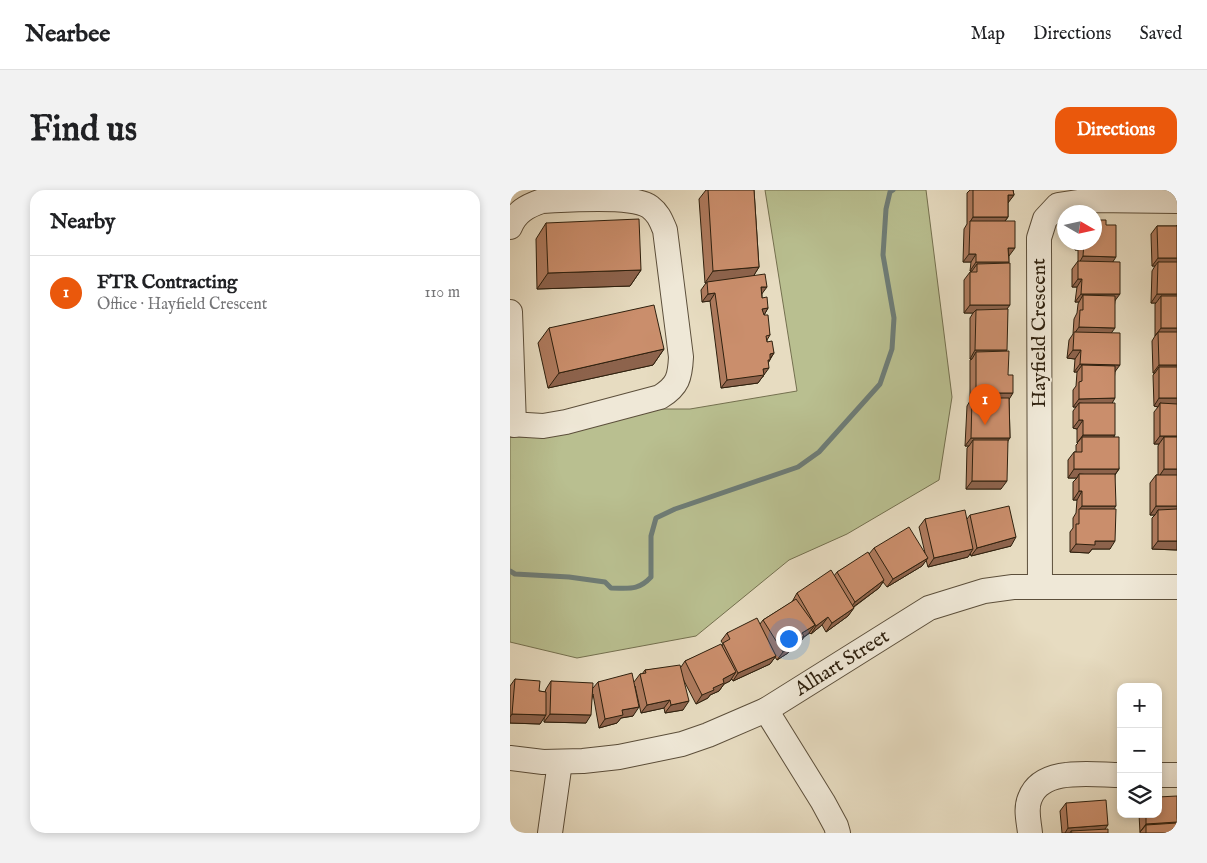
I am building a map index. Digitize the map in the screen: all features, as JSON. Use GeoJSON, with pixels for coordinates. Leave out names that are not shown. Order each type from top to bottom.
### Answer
{"type":"FeatureCollection","features":[{"type":"Feature","properties":{"kind":"street"},"geometry":{"type":"LineString","coordinates":[[510,227],[519,212],[542,201],[631,200],[649,206],[659,215],[664,230],[681,357],[680,374],[672,389],[660,397],[566,422],[543,426],[512,424],[510,312]]}},
{"type":"Feature","properties":{"kind":"street","name":"Hayfield Crescent"},"geometry":{"type":"LineString","coordinates":[[1040,586],[1039,238],[1045,219],[1058,205],[1092,200],[1177,201]]}},
{"type":"Feature","properties":{"kind":"street","name":"Alhart Street"},"geometry":{"type":"LineString","coordinates":[[510,758],[560,762],[619,757],[682,744],[708,735],[766,710],[929,608],[984,591],[1040,586],[1177,587]]}},
{"type":"Feature","properties":{"kind":"street"},"geometry":{"type":"LineString","coordinates":[[766,710],[824,802],[838,833]]}},
{"type":"Feature","properties":{"kind":"street"},"geometry":{"type":"LineString","coordinates":[[550,833],[560,762]]}},
{"type":"Feature","properties":{"kind":"street"},"geometry":{"type":"LineString","coordinates":[[1030,833],[1029,799],[1035,789],[1049,778],[1059,775],[1117,775]]}},
{"type":"Feature","properties":{"kind":"street"},"geometry":{"type":"LineString","coordinates":[[1162,775],[1177,775]]}},
{"type":"Feature","properties":{"kind":"green space"},"geometry":{"type":"Polygon","coordinates":[[[765,190],[926,190],[952,397],[939,480],[847,534],[789,560],[696,636],[577,658],[510,642],[510,437],[544,437],[657,409],[690,409],[797,391],[765,190]]]}},
{"type":"Feature","properties":{"kind":"building"},"geometry":{"type":"Polygon","coordinates":[[[708,190],[754,190],[759,267],[713,271],[708,190]]]}},
{"type":"Feature","properties":{"kind":"building"},"geometry":{"type":"Polygon","coordinates":[[[973,190],[1013,190],[1014,195],[1008,195],[1008,217],[973,217],[973,190]]]}},
{"type":"Feature","properties":{"kind":"building"},"geometry":{"type":"Polygon","coordinates":[[[639,219],[641,270],[548,273],[546,223],[639,219]]]}},
{"type":"Feature","properties":{"kind":"building"},"geometry":{"type":"Polygon","coordinates":[[[1102,220],[1106,220],[1106,225],[1116,225],[1116,257],[1083,256],[1083,250],[1102,250],[1102,220]]]}},
{"type":"Feature","properties":{"kind":"building"},"geometry":{"type":"Polygon","coordinates":[[[970,221],[1015,221],[1015,248],[1008,248],[1009,262],[976,262],[976,254],[969,254],[970,221]]]}},
{"type":"Feature","properties":{"kind":"building"},"geometry":{"type":"Polygon","coordinates":[[[1157,226],[1177,226],[1177,258],[1158,258],[1157,226]]]}},
{"type":"Feature","properties":{"kind":"building"},"geometry":{"type":"Polygon","coordinates":[[[1078,261],[1120,262],[1120,294],[1081,294],[1082,279],[1078,279],[1078,261]]]}},
{"type":"Feature","properties":{"kind":"building"},"geometry":{"type":"Polygon","coordinates":[[[1158,262],[1177,262],[1177,294],[1157,294],[1158,262]]]}},
{"type":"Feature","properties":{"kind":"building"},"geometry":{"type":"Polygon","coordinates":[[[1010,263],[1010,305],[970,305],[970,272],[977,272],[977,264],[1010,263]]]}},
{"type":"Feature","properties":{"kind":"building"},"geometry":{"type":"Polygon","coordinates":[[[765,274],[767,287],[761,287],[762,298],[767,297],[768,308],[762,309],[764,315],[768,315],[770,335],[766,336],[767,342],[772,341],[774,353],[770,354],[770,360],[768,360],[769,368],[763,369],[764,375],[727,380],[715,293],[708,294],[707,282],[765,274]]]}},
{"type":"Feature","properties":{"kind":"building"},"geometry":{"type":"Polygon","coordinates":[[[1083,295],[1115,296],[1115,328],[1079,327],[1080,310],[1083,310],[1083,295]]]}},
{"type":"Feature","properties":{"kind":"building"},"geometry":{"type":"Polygon","coordinates":[[[1161,296],[1177,296],[1177,328],[1161,328],[1161,296]]]}},
{"type":"Feature","properties":{"kind":"building"},"geometry":{"type":"Polygon","coordinates":[[[654,305],[664,349],[559,373],[549,328],[654,305]]]}},
{"type":"Feature","properties":{"kind":"building"},"geometry":{"type":"Polygon","coordinates":[[[1008,309],[1007,350],[975,350],[976,310],[1008,309]]]}},
{"type":"Feature","properties":{"kind":"building"},"geometry":{"type":"Polygon","coordinates":[[[1074,332],[1120,333],[1120,365],[1080,364],[1081,350],[1073,350],[1074,332]]]}},
{"type":"Feature","properties":{"kind":"building"},"geometry":{"type":"Polygon","coordinates":[[[1158,332],[1177,332],[1177,365],[1159,365],[1158,332]]]}},
{"type":"Feature","properties":{"kind":"building"},"geometry":{"type":"Polygon","coordinates":[[[1009,351],[1008,375],[1013,375],[1013,393],[976,393],[976,352],[1009,351]]]}},
{"type":"Feature","properties":{"kind":"building"},"geometry":{"type":"Polygon","coordinates":[[[1082,365],[1115,366],[1115,398],[1079,399],[1082,365]]]}},
{"type":"Feature","properties":{"kind":"building"},"geometry":{"type":"Polygon","coordinates":[[[1159,367],[1177,367],[1177,398],[1159,398],[1159,367]]]}},
{"type":"Feature","properties":{"kind":"building"},"geometry":{"type":"Polygon","coordinates":[[[972,398],[1009,398],[1010,438],[971,438],[972,398]]]}},
{"type":"Feature","properties":{"kind":"building"},"geometry":{"type":"Polygon","coordinates":[[[1079,403],[1115,403],[1115,435],[1083,435],[1083,420],[1079,420],[1079,403]]]}},
{"type":"Feature","properties":{"kind":"building"},"geometry":{"type":"Polygon","coordinates":[[[1160,403],[1177,404],[1177,436],[1160,436],[1160,403]]]}},
{"type":"Feature","properties":{"kind":"building"},"geometry":{"type":"Polygon","coordinates":[[[1082,437],[1119,437],[1119,469],[1074,469],[1074,452],[1082,452],[1082,437]]]}},
{"type":"Feature","properties":{"kind":"building"},"geometry":{"type":"Polygon","coordinates":[[[1164,437],[1177,437],[1177,469],[1164,469],[1164,437]]]}},
{"type":"Feature","properties":{"kind":"building"},"geometry":{"type":"Polygon","coordinates":[[[973,440],[1008,440],[1007,481],[972,481],[973,440]]]}},
{"type":"Feature","properties":{"kind":"building"},"geometry":{"type":"Polygon","coordinates":[[[1079,474],[1115,474],[1116,506],[1082,506],[1082,491],[1079,491],[1079,474]]]}},
{"type":"Feature","properties":{"kind":"building"},"geometry":{"type":"Polygon","coordinates":[[[1156,475],[1177,475],[1177,506],[1156,506],[1156,475]]]}},
{"type":"Feature","properties":{"kind":"building"},"geometry":{"type":"Polygon","coordinates":[[[1009,506],[1016,537],[977,548],[970,515],[1009,506]]]}},
{"type":"Feature","properties":{"kind":"building"},"geometry":{"type":"Polygon","coordinates":[[[1079,509],[1116,509],[1115,541],[1095,541],[1095,545],[1076,544],[1076,524],[1079,524],[1079,509]]]}},
{"type":"Feature","properties":{"kind":"building"},"geometry":{"type":"Polygon","coordinates":[[[1177,509],[1177,541],[1158,541],[1158,510],[1177,509]]]}},
{"type":"Feature","properties":{"kind":"building"},"geometry":{"type":"Polygon","coordinates":[[[965,510],[973,549],[934,558],[925,519],[965,510]]]}},
{"type":"Feature","properties":{"kind":"building"},"geometry":{"type":"Polygon","coordinates":[[[909,527],[928,558],[893,579],[874,548],[909,527]]]}},
{"type":"Feature","properties":{"kind":"building"},"geometry":{"type":"Polygon","coordinates":[[[868,552],[884,580],[855,602],[837,572],[868,552]]]}},
{"type":"Feature","properties":{"kind":"building"},"geometry":{"type":"Polygon","coordinates":[[[831,570],[854,608],[832,623],[828,617],[816,626],[797,593],[831,570]]]}},
{"type":"Feature","properties":{"kind":"building"},"geometry":{"type":"Polygon","coordinates":[[[796,599],[815,625],[802,633],[804,636],[783,652],[763,620],[796,599]]]}},
{"type":"Feature","properties":{"kind":"building"},"geometry":{"type":"Polygon","coordinates":[[[757,618],[776,656],[738,673],[723,643],[730,639],[727,633],[757,618]]]}},
{"type":"Feature","properties":{"kind":"building"},"geometry":{"type":"Polygon","coordinates":[[[721,644],[736,672],[723,679],[724,683],[713,688],[714,690],[702,695],[685,661],[721,644]]]}},
{"type":"Feature","properties":{"kind":"building"},"geometry":{"type":"Polygon","coordinates":[[[680,665],[689,701],[671,705],[670,700],[647,705],[640,674],[646,673],[645,670],[680,665]]]}},
{"type":"Feature","properties":{"kind":"building"},"geometry":{"type":"Polygon","coordinates":[[[632,673],[639,707],[622,710],[623,715],[605,719],[598,682],[632,673]]]}},
{"type":"Feature","properties":{"kind":"building"},"geometry":{"type":"Polygon","coordinates":[[[515,679],[540,681],[539,691],[546,692],[546,715],[512,714],[515,679]]]}},
{"type":"Feature","properties":{"kind":"building"},"geometry":{"type":"Polygon","coordinates":[[[551,681],[593,683],[591,715],[550,714],[551,681]]]}},
{"type":"Feature","properties":{"kind":"building"},"geometry":{"type":"Polygon","coordinates":[[[1177,796],[1177,822],[1146,824],[1146,818],[1162,818],[1162,797],[1177,796]]]}},
{"type":"Feature","properties":{"kind":"building"},"geometry":{"type":"Polygon","coordinates":[[[1106,800],[1108,825],[1068,828],[1066,803],[1106,800]]]}},
{"type":"Feature","properties":{"kind":"building"},"geometry":{"type":"Polygon","coordinates":[[[1177,823],[1177,833],[1146,833],[1146,825],[1177,823]]]}},
{"type":"Feature","properties":{"kind":"building"},"geometry":{"type":"Polygon","coordinates":[[[1108,829],[1108,833],[1072,833],[1071,831],[1108,829]]]}},
{"type":"Feature","properties":{"kind":"waterway"},"geometry":{"type":"LineString","coordinates":[[510,571],[515,574],[569,577],[605,582],[611,588],[637,587],[651,577],[651,536],[656,518],[675,509],[798,467],[819,452],[880,384],[892,349],[894,318],[883,255],[886,209],[890,192],[893,190]]}},
{"type":"Feature","properties":{"kind":"place","name":"FTR Contracting"},"geometry":{"type":"Point","coordinates":[985,425]}}]}
